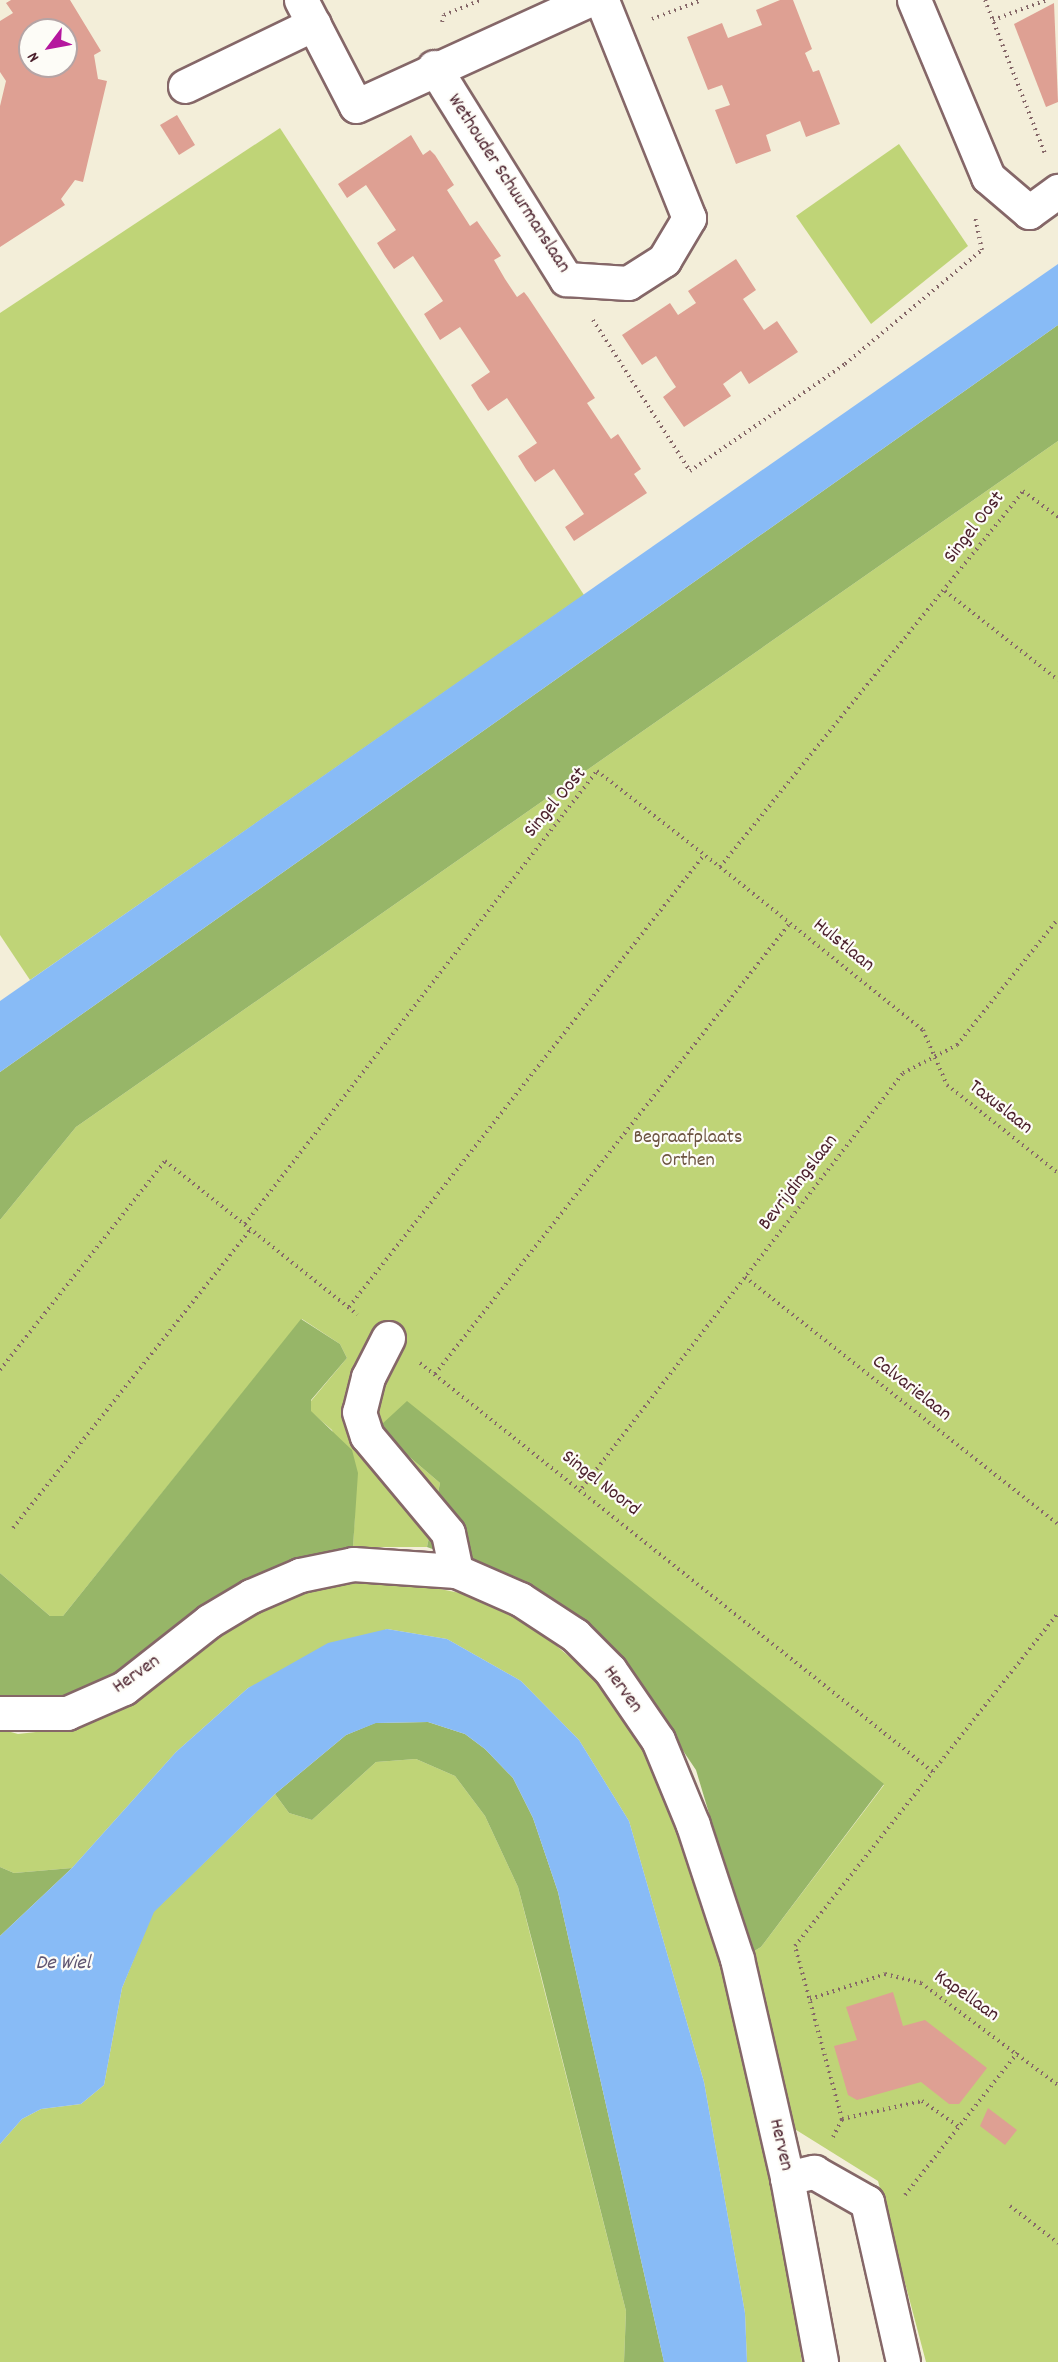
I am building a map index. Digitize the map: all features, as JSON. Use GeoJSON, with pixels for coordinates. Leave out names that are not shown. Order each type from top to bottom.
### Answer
{"type":"FeatureCollection","features":[{"type":"Feature","properties":{"kind":"street"},"geometry":{"type":"LineString","coordinates":[[185,86],[308,12],[356,106],[434,68],[589,0]]}},
{"type":"Feature","properties":{"kind":"street","name":"Wethouder Schuurmanslaan"},"geometry":{"type":"LineString","coordinates":[[434,68],[566,279],[628,283],[664,260],[689,218],[602,0]]}},
{"type":"Feature","properties":{"kind":"street"},"geometry":{"type":"LineString","coordinates":[[914,0],[988,177],[1029,212],[1054,179]]}},
{"type":"Feature","properties":{"kind":"street"},"geometry":{"type":"LineString","coordinates":[[388,1338],[368,1377],[359,1412],[367,1436],[447,1533],[456,1571]]}},
{"type":"Feature","properties":{"kind":"street","name":"Herven"},"geometry":{"type":"LineString","coordinates":[[0,1713],[20,1717],[67,1713],[124,1688],[209,1621],[300,1575],[353,1564],[456,1571],[520,1599],[574,1635],[610,1670],[658,1740],[693,1825],[737,1959],[801,2175],[821,2362]]}},
{"type":"Feature","properties":{"kind":"street"},"geometry":{"type":"LineString","coordinates":[[801,2175],[867,2202],[903,2362]]}},
{"type":"Feature","properties":{"kind":"path"},"geometry":{"type":"LineString","coordinates":[[985,0],[1054,179]]}},
{"type":"Feature","properties":{"kind":"path"},"geometry":{"type":"LineString","coordinates":[[993,20],[1047,0]]}},
{"type":"Feature","properties":{"kind":"path"},"geometry":{"type":"LineString","coordinates":[[566,279],[690,471],[845,364],[982,250],[971,202],[988,177]]}},
{"type":"Feature","properties":{"kind":"path","name":"Singel Oost"},"geometry":{"type":"LineString","coordinates":[[245,1224],[597,771],[720,867],[945,591],[1023,490],[1058,517]]}},
{"type":"Feature","properties":{"kind":"path","name":"Singel Oost"},"geometry":{"type":"LineString","coordinates":[[945,591],[1058,680]]}},
{"type":"Feature","properties":{"kind":"path"},"geometry":{"type":"LineString","coordinates":[[349,1307],[704,854]]}},
{"type":"Feature","properties":{"kind":"path","name":"Hulstlaan"},"geometry":{"type":"LineString","coordinates":[[720,867],[923,1030],[935,1057]]}},
{"type":"Feature","properties":{"kind":"path","name":"Bevrijdingslaan"},"geometry":{"type":"LineString","coordinates":[[582,1488],[903,1073],[957,1045],[1058,919]]}},
{"type":"Feature","properties":{"kind":"path"},"geometry":{"type":"LineString","coordinates":[[435,1374],[790,923]]}},
{"type":"Feature","properties":{"kind":"path","name":"Taxuslaan"},"geometry":{"type":"LineString","coordinates":[[935,1057],[947,1085],[1058,1173]]}},
{"type":"Feature","properties":{"kind":"path","name":"Singel Noord"},"geometry":{"type":"LineString","coordinates":[[0,1370],[165,1161],[582,1488],[933,1772]]}},
{"type":"Feature","properties":{"kind":"path"},"geometry":{"type":"LineString","coordinates":[[14,1528],[251,1229]]}},
{"type":"Feature","properties":{"kind":"path","name":"Calvarielaan"},"geometry":{"type":"LineString","coordinates":[[745,1277],[1058,1524]]}},
{"type":"Feature","properties":{"kind":"path"},"geometry":{"type":"LineString","coordinates":[[842,2119],[795,1946],[1058,1613]]}},
{"type":"Feature","properties":{"kind":"path","name":"Kapellaan"},"geometry":{"type":"LineString","coordinates":[[810,1999],[885,1974],[921,1983],[1018,2052],[1058,2085]]}},
{"type":"Feature","properties":{"kind":"path"},"geometry":{"type":"LineString","coordinates":[[874,2234],[1018,2052]]}},
{"type":"Feature","properties":{"kind":"path"},"geometry":{"type":"LineString","coordinates":[[801,2175],[842,2119],[922,2101],[958,2126]]}},
{"type":"Feature","properties":{"kind":"path"},"geometry":{"type":"LineString","coordinates":[[1011,2206],[1058,2243]]}},
{"type":"Feature","properties":{"kind":"green space"},"geometry":{"type":"Polygon","coordinates":[[[280,128],[584,595],[30,980],[0,935],[0,313],[280,128]]]}},
{"type":"Feature","properties":{"kind":"green space"},"geometry":{"type":"Polygon","coordinates":[[[899,144],[968,246],[871,324],[796,216],[899,144]]]}},
{"type":"Feature","properties":{"kind":"green space"},"geometry":{"type":"Polygon","coordinates":[[[1058,325],[1058,441],[76,1127],[0,1220],[0,1072],[1058,325]]]}},
{"type":"Feature","properties":{"kind":"green space","name":"Begraafplaats Orthen"},"geometry":{"type":"Polygon","coordinates":[[[1058,441],[1058,2362],[926,2362],[878,2181],[793,2128],[751,1953],[761,1947],[884,1785],[385,1436],[440,1483],[427,1547],[353,1547],[355,1511],[332,1430],[311,1412],[311,1401],[347,1358],[340,1344],[302,1319],[63,1616],[50,1616],[0,1573],[0,1220],[76,1127],[1058,441]]]}},
{"type":"Feature","properties":{"kind":"green space"},"geometry":{"type":"Polygon","coordinates":[[[301,1319],[340,1344],[347,1358],[311,1400],[311,1411],[352,1450],[358,1473],[353,1547],[294,1560],[245,1582],[118,1675],[61,1698],[0,1698],[0,1573],[50,1616],[63,1616],[301,1319]]]}},
{"type":"Feature","properties":{"kind":"green space"},"geometry":{"type":"Polygon","coordinates":[[[407,1401],[884,1784],[761,1947],[751,1953],[696,1770],[620,1657],[583,1619],[530,1585],[427,1547],[440,1483],[385,1436],[381,1425],[407,1401]]]}},
{"type":"Feature","properties":{"kind":"green space"},"geometry":{"type":"Polygon","coordinates":[[[390,1579],[475,1596],[517,1613],[601,1683],[647,1744],[715,1924],[786,2253],[802,2362],[747,2362],[745,2313],[704,2082],[629,1821],[579,1740],[521,1681],[447,1639],[387,1629],[248,1688],[176,1752],[72,1868],[14,1873],[0,1867],[0,1729],[18,1734],[72,1728],[258,1610],[306,1590],[390,1579]]]}},
{"type":"Feature","properties":{"kind":"green space"},"geometry":{"type":"Polygon","coordinates":[[[428,1722],[465,1734],[485,1749],[513,1778],[533,1818],[558,1892],[664,2362],[624,2362],[626,2311],[541,1975],[518,1887],[485,1816],[455,1776],[416,1759],[376,1762],[312,1820],[289,1813],[275,1794],[346,1735],[375,1723],[428,1722]]]}},
{"type":"Feature","properties":{"kind":"green space"},"geometry":{"type":"Polygon","coordinates":[[[416,1759],[455,1776],[485,1816],[518,1887],[626,2311],[624,2362],[0,2362],[0,2144],[22,2119],[41,2109],[81,2104],[104,2085],[122,1988],[153,1912],[275,1794],[289,1813],[312,1820],[376,1762],[416,1759]]]}},
{"type":"Feature","properties":{"kind":"green space"},"geometry":{"type":"Polygon","coordinates":[[[0,1867],[14,1873],[72,1868],[0,1936],[0,1867]]]}},
{"type":"Feature","properties":{"kind":"water"},"geometry":{"type":"Polygon","coordinates":[[[1058,264],[1058,325],[0,1072],[0,1001],[1058,264]]]}},
{"type":"Feature","properties":{"kind":"water","name":"De Wiel"},"geometry":{"type":"Polygon","coordinates":[[[387,1629],[447,1639],[521,1681],[579,1740],[629,1821],[704,2082],[745,2313],[747,2362],[664,2362],[558,1892],[533,1818],[513,1778],[485,1749],[465,1734],[428,1722],[376,1723],[346,1735],[275,1794],[154,1912],[122,1988],[104,2085],[81,2104],[41,2109],[22,2119],[0,2144],[0,1936],[72,1868],[176,1752],[248,1688],[328,1643],[387,1629]]]}},
{"type":"Feature","properties":{"kind":"building"},"geometry":{"type":"Polygon","coordinates":[[[11,0],[70,0],[101,51],[94,55],[98,79],[107,81],[83,182],[75,180],[61,199],[65,205],[0,247],[0,106],[6,81],[0,72],[0,21],[13,13],[6,3],[11,0]]]}},
{"type":"Feature","properties":{"kind":"building"},"geometry":{"type":"Polygon","coordinates":[[[780,0],[793,0],[812,49],[805,53],[813,72],[819,70],[840,124],[806,137],[800,121],[766,135],[771,151],[736,164],[715,110],[730,105],[722,85],[708,90],[687,37],[722,23],[728,38],[762,25],[756,10],[780,0]]]}},
{"type":"Feature","properties":{"kind":"building"},"geometry":{"type":"Polygon","coordinates":[[[1054,3],[1058,102],[1046,107],[1014,24],[1054,3]]]}},
{"type":"Feature","properties":{"kind":"building"},"geometry":{"type":"Polygon","coordinates":[[[177,115],[195,145],[179,155],[160,125],[177,115]]]}},
{"type":"Feature","properties":{"kind":"building"},"geometry":{"type":"Polygon","coordinates":[[[411,135],[423,155],[430,150],[435,155],[454,185],[447,190],[470,226],[477,221],[501,256],[494,260],[517,297],[524,292],[528,297],[595,398],[587,403],[611,439],[618,434],[641,469],[634,474],[647,493],[574,541],[565,527],[584,514],[554,469],[535,482],[526,469],[518,456],[537,443],[507,398],[488,411],[479,398],[471,385],[490,372],[460,327],[440,340],[424,314],[443,301],[413,256],[394,269],[385,256],[377,243],[396,230],[366,185],[347,198],[338,184],[411,135]]]}},
{"type":"Feature","properties":{"kind":"building"},"geometry":{"type":"Polygon","coordinates":[[[736,259],[756,290],[743,299],[764,330],[777,321],[798,352],[749,384],[741,371],[723,384],[731,396],[684,427],[663,397],[676,387],[656,356],[642,365],[622,335],[670,303],[678,315],[696,303],[688,291],[736,259]]]}},
{"type":"Feature","properties":{"kind":"building"},"geometry":{"type":"Polygon","coordinates":[[[893,1992],[903,2026],[925,2020],[987,2068],[959,2104],[949,2104],[921,2082],[857,2100],[848,2095],[834,2046],[857,2040],[846,2007],[893,1992]]]}},
{"type":"Feature","properties":{"kind":"building"},"geometry":{"type":"Polygon","coordinates":[[[988,2108],[1017,2130],[1005,2145],[980,2126],[988,2108]]]}}]}
